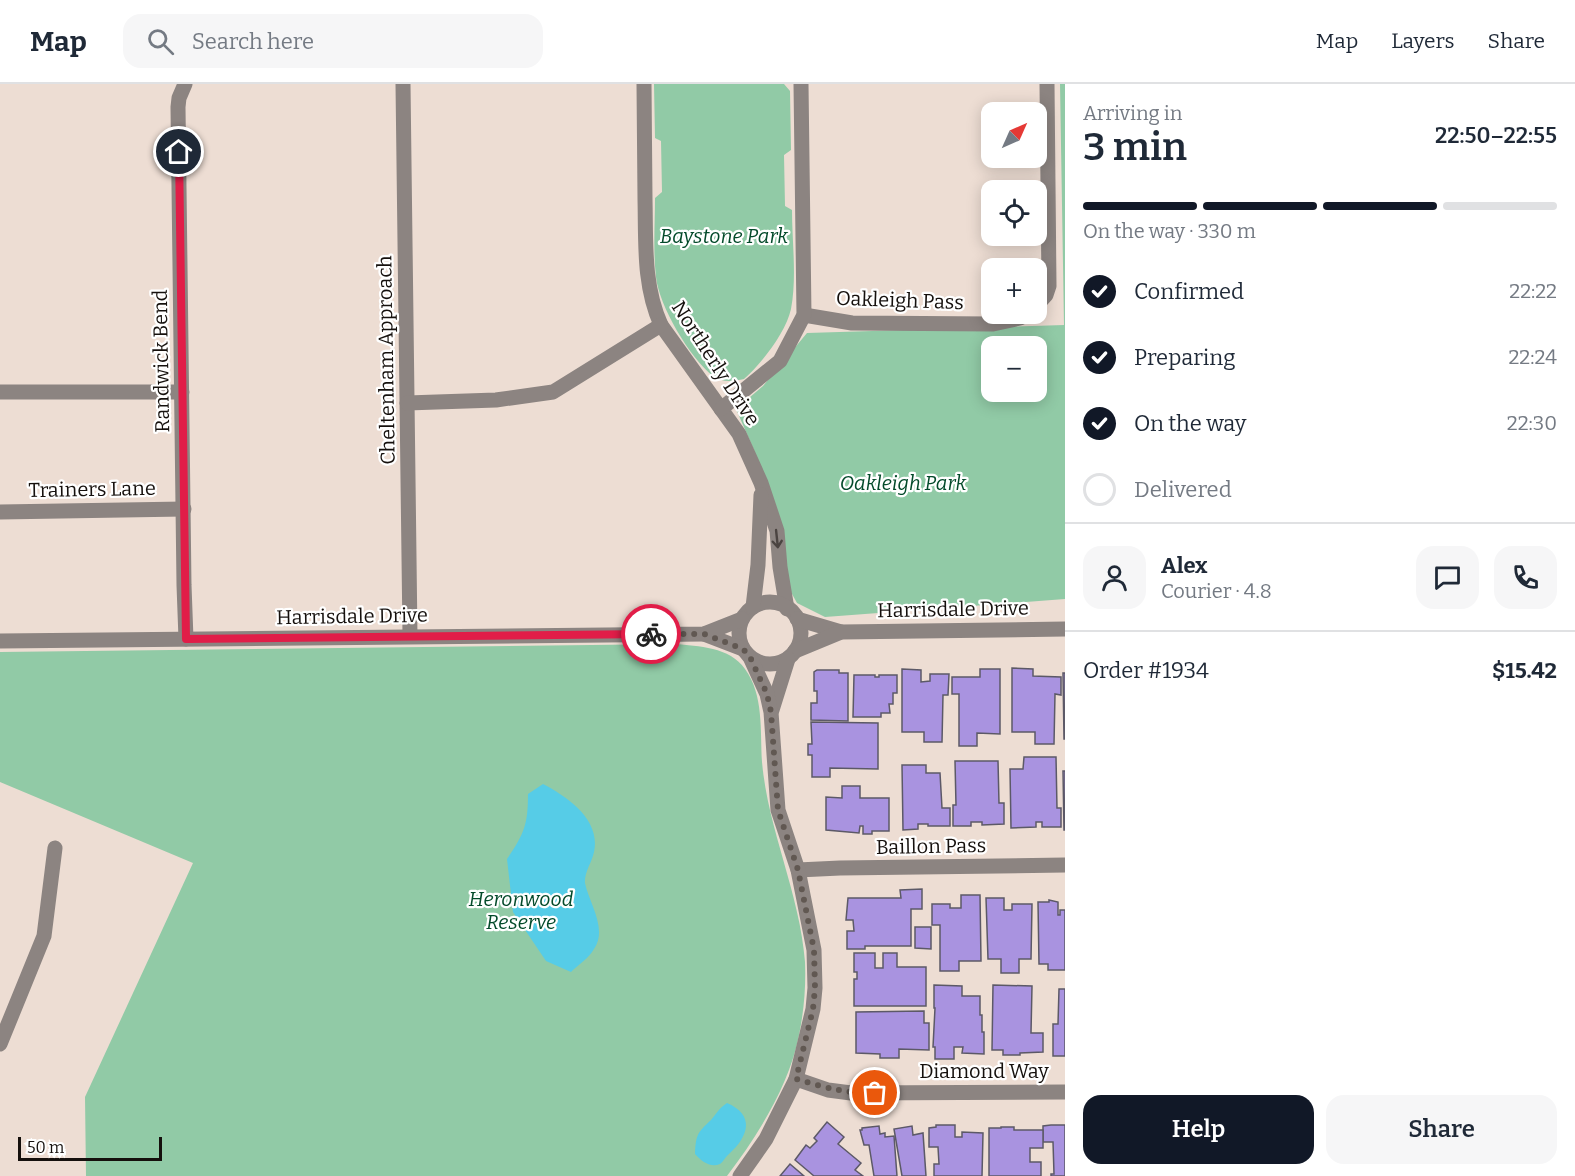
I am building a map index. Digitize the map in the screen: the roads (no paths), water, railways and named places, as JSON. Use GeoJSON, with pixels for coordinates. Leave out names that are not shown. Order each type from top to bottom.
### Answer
{"type":"FeatureCollection","features":[{"type":"Feature","properties":{"kind":"street","name":"Randwick Bend"},"geometry":{"type":"LineString","coordinates":[[185,84],[178,107],[186,639]]}},
{"type":"Feature","properties":{"kind":"street","name":"Cheltenham Approach"},"geometry":{"type":"LineString","coordinates":[[403,84],[410,636]]}},
{"type":"Feature","properties":{"kind":"street","name":"Northerly Drive"},"geometry":{"type":"LineString","coordinates":[[644,84],[646,251],[649,290],[654,309],[662,325],[739,434],[761,483],[777,531],[780,567],[792,614]]}},
{"type":"Feature","properties":{"kind":"street"},"geometry":{"type":"LineString","coordinates":[[721,409],[780,361],[804,315],[801,84]]}},
{"type":"Feature","properties":{"kind":"street"},"geometry":{"type":"LineString","coordinates":[[1047,84],[1049,286],[1047,292]]}},
{"type":"Feature","properties":{"kind":"street","name":"Oakleigh Pass"},"geometry":{"type":"LineString","coordinates":[[804,315],[852,323],[981,324]]}},
{"type":"Feature","properties":{"kind":"street"},"geometry":{"type":"LineString","coordinates":[[407,403],[496,400],[553,393],[662,325]]}},
{"type":"Feature","properties":{"kind":"street"},"geometry":{"type":"LineString","coordinates":[[0,392],[182,392]]}},
{"type":"Feature","properties":{"kind":"street","name":"Northerly Drive"},"geometry":{"type":"LineString","coordinates":[[753,607],[758,565],[761,483]]}},
{"type":"Feature","properties":{"kind":"street","name":"Trainers Lane"},"geometry":{"type":"LineString","coordinates":[[0,512],[184,509]]}},
{"type":"Feature","properties":{"kind":"street"},"geometry":{"type":"LineString","coordinates":[[740,1176],[766,1139],[796,1079],[815,988],[814,950],[798,870],[778,810],[771,712],[767,694],[739,639],[742,619],[753,607],[773,602],[792,614],[801,636],[771,712]]}},
{"type":"Feature","properties":{"kind":"street","name":"Harrisdale Drive"},"geometry":{"type":"LineString","coordinates":[[792,614],[841,632],[1065,629]]}},
{"type":"Feature","properties":{"kind":"street","name":"Harrisdale Drive"},"geometry":{"type":"LineString","coordinates":[[0,641],[704,634],[742,619]]}},
{"type":"Feature","properties":{"kind":"street","name":"Harrisdale Drive"},"geometry":{"type":"LineString","coordinates":[[792,655],[841,632]]}},
{"type":"Feature","properties":{"kind":"street","name":"Harrisdale Drive"},"geometry":{"type":"LineString","coordinates":[[704,634],[746,653]]}},
{"type":"Feature","properties":{"kind":"street"},"geometry":{"type":"LineString","coordinates":[[746,653],[761,663],[770,664],[792,655]]}},
{"type":"Feature","properties":{"kind":"street"},"geometry":{"type":"LineString","coordinates":[[0,1044],[44,936],[55,848]]}},
{"type":"Feature","properties":{"kind":"street","name":"Baillon Pass"},"geometry":{"type":"LineString","coordinates":[[798,870],[1065,865]]}},
{"type":"Feature","properties":{"kind":"street","name":"Diamond Way"},"geometry":{"type":"LineString","coordinates":[[796,1079],[828,1090],[851,1093],[1065,1092]]}},
{"type":"Feature","properties":{"kind":"water"},"geometry":{"type":"Polygon","coordinates":[[[543,784],[580,811],[588,820],[595,840],[585,883],[596,916],[598,941],[589,955],[571,972],[546,961],[513,912],[507,859],[524,829],[528,794],[543,784]]]}},
{"type":"Feature","properties":{"kind":"water"},"geometry":{"type":"Polygon","coordinates":[[[727,1103],[742,1114],[746,1126],[745,1133],[721,1163],[709,1164],[695,1154],[697,1138],[703,1128],[727,1103]]]}},
{"type":"Feature","properties":{"kind":"park label","name":"Baystone Park"},"geometry":{"type":"Point","coordinates":[724,236]}},
{"type":"Feature","properties":{"kind":"park label","name":"Oakleigh Park"},"geometry":{"type":"Point","coordinates":[903,483]}},
{"type":"Feature","properties":{"kind":"park label","name":"Heronwood Reserve"},"geometry":{"type":"Point","coordinates":[521,910]}}]}
